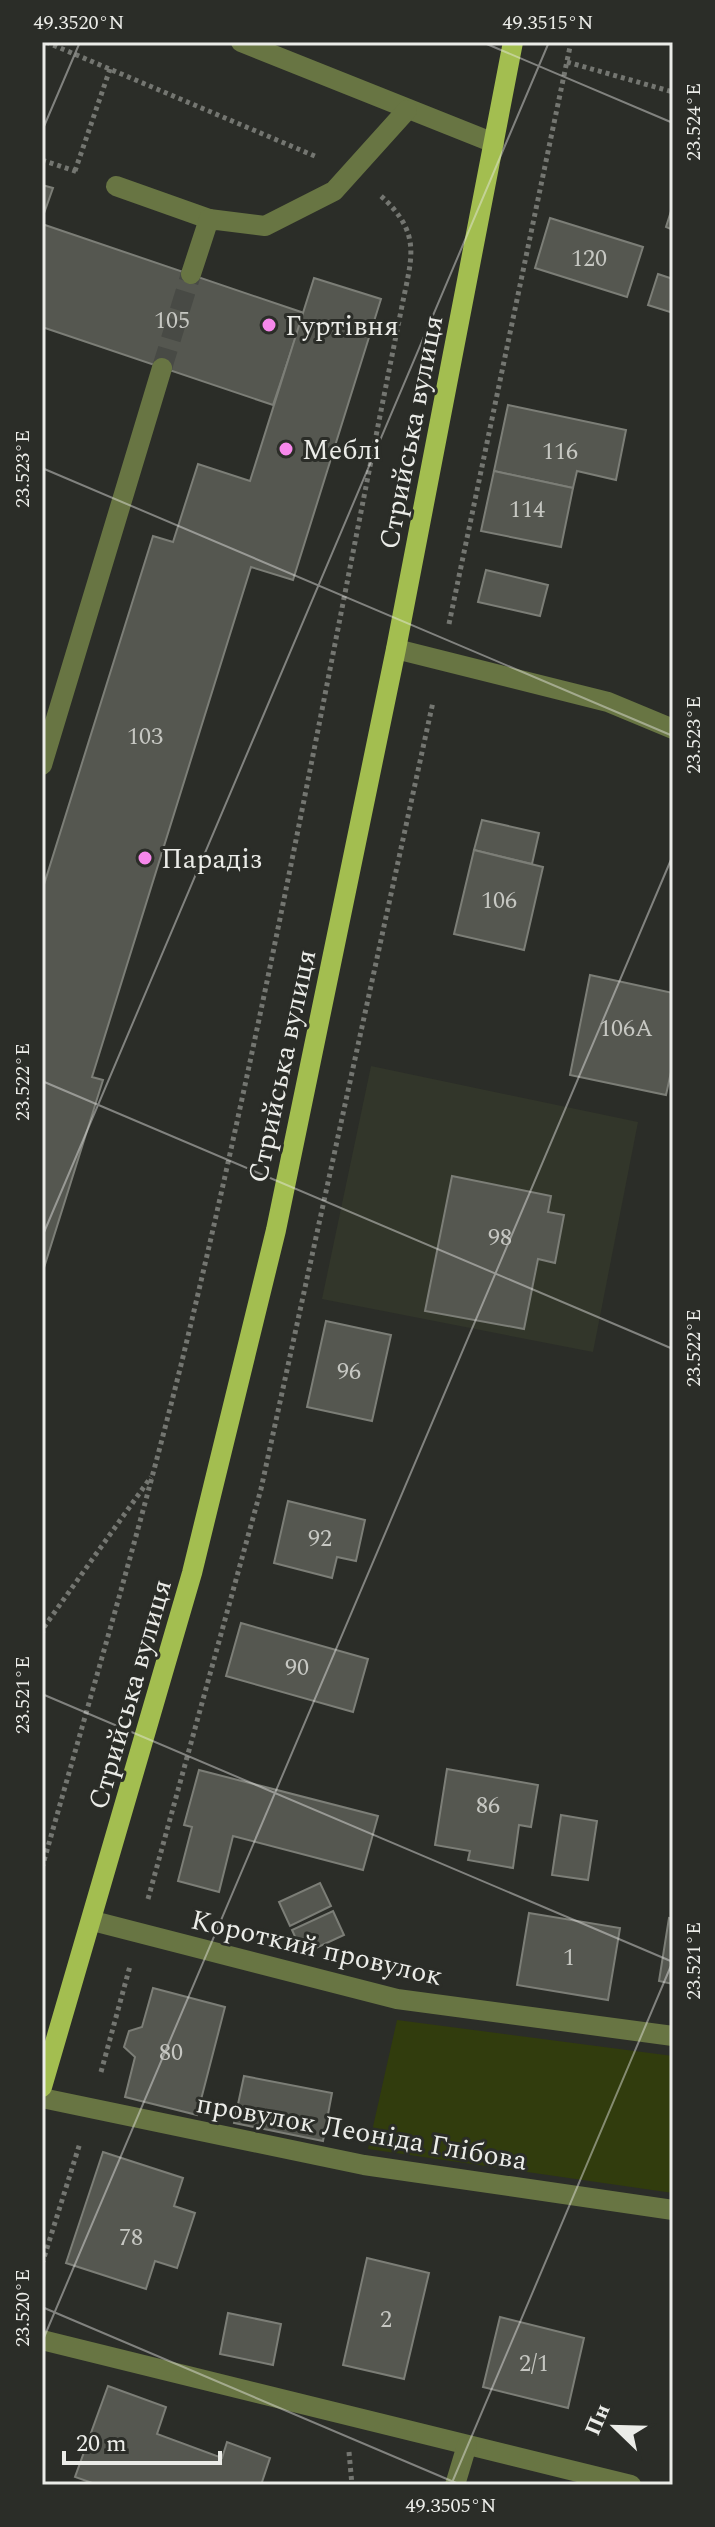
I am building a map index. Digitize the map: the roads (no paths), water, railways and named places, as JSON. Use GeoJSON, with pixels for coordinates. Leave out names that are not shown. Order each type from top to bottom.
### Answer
{"type":"FeatureCollection","features":[{"type":"Feature","properties":{"kind":"main road","name":"Стрийська вулиця"},"geometry":{"type":"LineString","coordinates":[[42,2087],[93,1921],[192,1573],[276,1230],[396,649],[513,42]]}},
{"type":"Feature","properties":{"kind":"street"},"geometry":{"type":"LineString","coordinates":[[241,42],[494,143]]}},
{"type":"Feature","properties":{"kind":"street"},"geometry":{"type":"LineString","coordinates":[[116,186],[209,219],[265,226],[334,191],[407,110]]}},
{"type":"Feature","properties":{"kind":"street"},"geometry":{"type":"LineString","coordinates":[[191,274],[209,219]]}},
{"type":"Feature","properties":{"kind":"street"},"geometry":{"type":"LineString","coordinates":[[42,765],[162,368]]}},
{"type":"Feature","properties":{"kind":"street"},"geometry":{"type":"LineString","coordinates":[[396,649],[608,702],[673,729]]}},
{"type":"Feature","properties":{"kind":"street","name":"Короткий провулок"},"geometry":{"type":"LineString","coordinates":[[93,1921],[397,1999],[673,2036]]}},
{"type":"Feature","properties":{"kind":"street","name":"провулок Леоніда Глібова"},"geometry":{"type":"LineString","coordinates":[[42,2098],[364,2165],[673,2210]]}},
{"type":"Feature","properties":{"kind":"street"},"geometry":{"type":"LineString","coordinates":[[42,2340],[631,2485]]}},
{"type":"Feature","properties":{"kind":"street"},"geometry":{"type":"LineString","coordinates":[[455,2485],[467,2445]]}},
{"type":"Feature","properties":{"kind":"tunnel"},"geometry":{"type":"LineString","coordinates":[[162,368],[191,274]]}},
{"type":"Feature","properties":{"kind":"place","name":"Гуртівня"},"geometry":{"type":"Point","coordinates":[269,325]}},
{"type":"Feature","properties":{"kind":"place","name":"Меблі"},"geometry":{"type":"Point","coordinates":[286,449]}},
{"type":"Feature","properties":{"kind":"place","name":"Парадіз"},"geometry":{"type":"Point","coordinates":[145,858]}}]}
